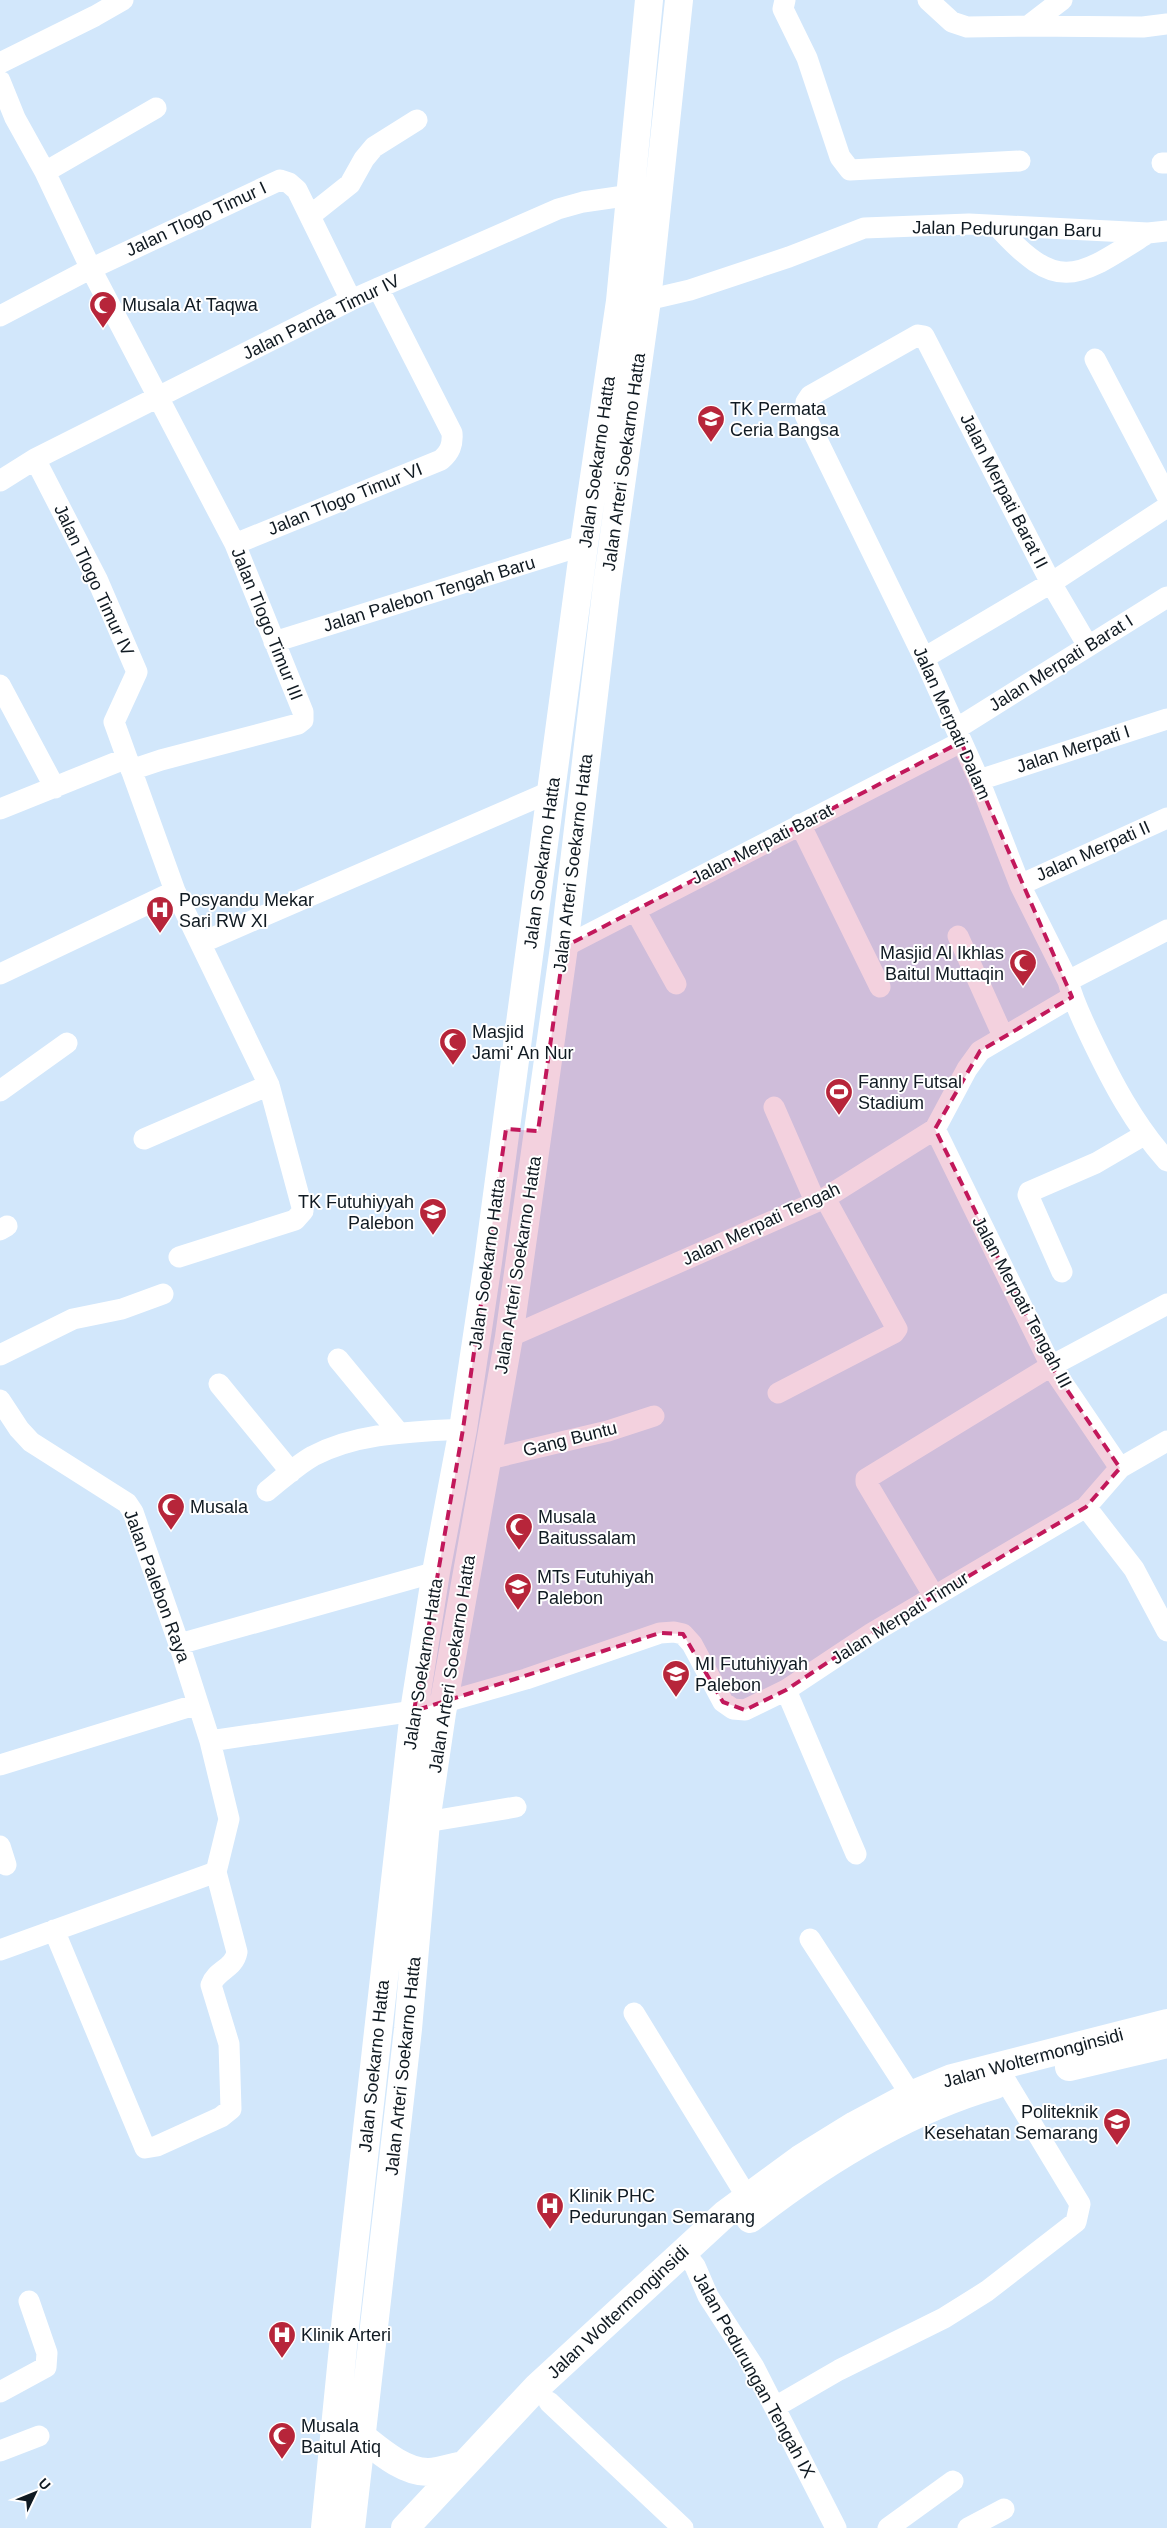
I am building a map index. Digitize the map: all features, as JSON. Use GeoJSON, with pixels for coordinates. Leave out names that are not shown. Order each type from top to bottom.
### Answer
{"type":"FeatureCollection","features":[{"type":"Feature","properties":{"kind":"main road","name":"Jalan Soekarno Hatta"},"geometry":{"type":"LineString","coordinates":[[326,2528],[346,2317],[414,1711],[436,1572],[463,1429],[506,1128],[584,545],[620,301],[649,0]]}},
{"type":"Feature","properties":{"kind":"main road","name":"Jalan Arteri Soekarno Hatta"},"geometry":{"type":"LineString","coordinates":[[351,2528],[408,2029],[426,1822],[444,1701],[485,1460],[509,1337],[564,947],[607,585],[647,300],[657,192],[679,0]]}},
{"type":"Feature","properties":{"kind":"main road"},"geometry":{"type":"LineString","coordinates":[[506,1128],[538,1131]]}},
{"type":"Feature","properties":{"kind":"main road","name":"Jalan Woltermonginsidi"},"geometry":{"type":"LineString","coordinates":[[405,2528],[537,2388],[689,2258],[864,2142],[918,2112],[958,2096],[1001,2074],[1167,2023]]}},
{"type":"Feature","properties":{"kind":"main road","name":"Jalan Woltermonginsidi"},"geometry":{"type":"LineString","coordinates":[[431,2528],[549,2402],[747,2197],[854,2125],[911,2095],[952,2078],[1001,2074],[1167,2044]]}},
{"type":"Feature","properties":{"kind":"main road"},"geometry":{"type":"LineString","coordinates":[[361,2436],[389,2458],[410,2468],[428,2472],[463,2465]]}},
{"type":"Feature","properties":{"kind":"street"},"geometry":{"type":"LineString","coordinates":[[0,63],[91,8],[123,0]]}},
{"type":"Feature","properties":{"kind":"street"},"geometry":{"type":"LineString","coordinates":[[786,0],[783,9],[807,58],[840,157],[850,170],[1020,161]]}},
{"type":"Feature","properties":{"kind":"street"},"geometry":{"type":"LineString","coordinates":[[928,0],[952,22],[967,27],[1143,27],[1167,24]]}},
{"type":"Feature","properties":{"kind":"street"},"geometry":{"type":"LineString","coordinates":[[1028,26],[1062,0]]}},
{"type":"Feature","properties":{"kind":"street","name":"Jalan Tlogo Timur III"},"geometry":{"type":"LineString","coordinates":[[0,81],[7,123],[45,172],[91,269],[236,544],[303,712],[303,720],[298,724],[161,760],[129,764]]}},
{"type":"Feature","properties":{"kind":"street"},"geometry":{"type":"LineString","coordinates":[[45,172],[156,108]]}},
{"type":"Feature","properties":{"kind":"street"},"geometry":{"type":"LineString","coordinates":[[311,215],[350,184],[364,158],[374,147],[417,120]]}},
{"type":"Feature","properties":{"kind":"street","name":"Jalan Tlogo Timur I"},"geometry":{"type":"LineString","coordinates":[[91,269],[280,180],[289,183],[297,190],[352,300]]}},
{"type":"Feature","properties":{"kind":"street","name":"Jalan Panda Timur IV"},"geometry":{"type":"LineString","coordinates":[[0,481],[35,460],[158,397],[378,288],[558,209],[583,202],[629,194],[657,192]]}},
{"type":"Feature","properties":{"kind":"street","name":"Jalan Pedurungan Baru"},"geometry":{"type":"LineString","coordinates":[[620,301],[647,300],[690,290],[789,257],[864,228],[969,224],[1157,232]]}},
{"type":"Feature","properties":{"kind":"street"},"geometry":{"type":"LineString","coordinates":[[996,226],[1031,260],[1052,272],[1064,274],[1094,265],[1157,232]]}},
{"type":"Feature","properties":{"kind":"street"},"geometry":{"type":"LineString","coordinates":[[0,316],[91,269]]}},
{"type":"Feature","properties":{"kind":"street","name":"Jalan Tlogo Timur VI"},"geometry":{"type":"LineString","coordinates":[[236,544],[441,460],[450,448],[452,434],[378,288]]}},
{"type":"Feature","properties":{"kind":"street","name":"Jalan Merpati Barat II"},"geometry":{"type":"LineString","coordinates":[[922,335],[1051,583],[1088,646]]}},
{"type":"Feature","properties":{"kind":"street","name":"Jalan Merpati Dalam"},"geometry":{"type":"LineString","coordinates":[[922,335],[810,396],[806,402],[805,415],[924,658],[979,780],[1020,885],[1109,1076],[1144,1135],[1167,1161]]}},
{"type":"Feature","properties":{"kind":"street"},"geometry":{"type":"LineString","coordinates":[[1095,360],[1167,496]]}},
{"type":"Feature","properties":{"kind":"street","name":"Jalan Tlogo Timur IV"},"geometry":{"type":"LineString","coordinates":[[35,460],[97,579],[137,672],[129,694],[114,719],[175,891],[269,1085],[303,1210],[295,1220],[179,1257]]}},
{"type":"Feature","properties":{"kind":"street"},"geometry":{"type":"LineString","coordinates":[[924,658],[1051,583],[1167,507]]}},
{"type":"Feature","properties":{"kind":"street","name":"Jalan Palebon Tengah Baru"},"geometry":{"type":"LineString","coordinates":[[274,642],[584,545]]}},
{"type":"Feature","properties":{"kind":"street","name":"Jalan Merpati Barat I"},"geometry":{"type":"LineString","coordinates":[[958,736],[1088,646],[1167,596]]}},
{"type":"Feature","properties":{"kind":"street"},"geometry":{"type":"LineString","coordinates":[[0,685],[55,788]]}},
{"type":"Feature","properties":{"kind":"street","name":"Jalan Merpati I"},"geometry":{"type":"LineString","coordinates":[[979,780],[1167,719]]}},
{"type":"Feature","properties":{"kind":"street","name":"Jalan Merpati Barat"},"geometry":{"type":"LineString","coordinates":[[564,947],[800,824],[958,736]]}},
{"type":"Feature","properties":{"kind":"street"},"geometry":{"type":"LineString","coordinates":[[0,809],[55,788],[129,764]]}},
{"type":"Feature","properties":{"kind":"street"},"geometry":{"type":"LineString","coordinates":[[201,943],[552,791]]}},
{"type":"Feature","properties":{"kind":"street","name":"Jalan Merpati II"},"geometry":{"type":"LineString","coordinates":[[1020,885],[1167,818]]}},
{"type":"Feature","properties":{"kind":"street"},"geometry":{"type":"LineString","coordinates":[[800,824],[880,987]]}},
{"type":"Feature","properties":{"kind":"street"},"geometry":{"type":"LineString","coordinates":[[0,974],[175,891]]}},
{"type":"Feature","properties":{"kind":"street"},"geometry":{"type":"LineString","coordinates":[[635,910],[676,984]]}},
{"type":"Feature","properties":{"kind":"street","name":"Jalan Merpati Tengah"},"geometry":{"type":"LineString","coordinates":[[509,1337],[820,1200],[935,1129],[967,1069],[980,1051],[1070,989],[1167,930]]}},
{"type":"Feature","properties":{"kind":"street"},"geometry":{"type":"LineString","coordinates":[[958,936],[1003,1036]]}},
{"type":"Feature","properties":{"kind":"street"},"geometry":{"type":"LineString","coordinates":[[0,1091],[67,1043]]}},
{"type":"Feature","properties":{"kind":"street"},"geometry":{"type":"LineString","coordinates":[[144,1139],[269,1085]]}},
{"type":"Feature","properties":{"kind":"street"},"geometry":{"type":"LineString","coordinates":[[774,1107],[820,1200],[897,1329],[894,1333],[778,1394]]}},
{"type":"Feature","properties":{"kind":"street","name":"Jalan Merpati Tengah III"},"geometry":{"type":"LineString","coordinates":[[935,1129],[1051,1366],[1120,1468]]}},
{"type":"Feature","properties":{"kind":"street"},"geometry":{"type":"LineString","coordinates":[[1062,1272],[1028,1195],[1029,1192],[1096,1163],[1144,1135]]}},
{"type":"Feature","properties":{"kind":"street"},"geometry":{"type":"LineString","coordinates":[[0,1355],[72,1319],[122,1309],[163,1294]]}},
{"type":"Feature","properties":{"kind":"street"},"geometry":{"type":"LineString","coordinates":[[934,1596],[865,1480],[1051,1366],[1167,1304]]}},
{"type":"Feature","properties":{"kind":"street"},"geometry":{"type":"LineString","coordinates":[[338,1359],[399,1433]]}},
{"type":"Feature","properties":{"kind":"street"},"geometry":{"type":"LineString","coordinates":[[220,1384],[291,1472]]}},
{"type":"Feature","properties":{"kind":"street","name":"Jalan Palebon Raya"},"geometry":{"type":"LineString","coordinates":[[0,1400],[19,1429],[31,1442],[121,1497],[130,1507],[180,1644],[210,1741],[229,1819],[216,1872]]}},
{"type":"Feature","properties":{"kind":"street","name":"Gang Buntu"},"geometry":{"type":"LineString","coordinates":[[485,1460],[608,1432],[654,1416]]}},
{"type":"Feature","properties":{"kind":"street"},"geometry":{"type":"LineString","coordinates":[[267,1491],[307,1460],[326,1450],[376,1436],[463,1429]]}},
{"type":"Feature","properties":{"kind":"street","name":"Jalan Merpati Timur"},"geometry":{"type":"LineString","coordinates":[[444,1701],[526,1679],[660,1633],[674,1632],[683,1634],[692,1644],[724,1702],[733,1709],[745,1710],[786,1690],[872,1633],[1086,1507],[1120,1468],[1167,1441]]}},
{"type":"Feature","properties":{"kind":"street"},"geometry":{"type":"LineString","coordinates":[[1086,1507],[1134,1569],[1167,1631]]}},
{"type":"Feature","properties":{"kind":"street"},"geometry":{"type":"LineString","coordinates":[[180,1644],[436,1572]]}},
{"type":"Feature","properties":{"kind":"street"},"geometry":{"type":"LineString","coordinates":[[786,1690],[856,1854]]}},
{"type":"Feature","properties":{"kind":"street"},"geometry":{"type":"LineString","coordinates":[[210,1741],[414,1711],[444,1701]]}},
{"type":"Feature","properties":{"kind":"street"},"geometry":{"type":"LineString","coordinates":[[0,1765],[198,1704]]}},
{"type":"Feature","properties":{"kind":"street"},"geometry":{"type":"LineString","coordinates":[[426,1822],[516,1806]]}},
{"type":"Feature","properties":{"kind":"street"},"geometry":{"type":"LineString","coordinates":[[0,1950],[54,1930],[216,1872],[237,1952],[232,1964],[213,1978],[211,1985],[229,2044],[232,2108],[221,2117],[157,2146],[145,2148],[54,1930]]}},
{"type":"Feature","properties":{"kind":"street"},"geometry":{"type":"LineString","coordinates":[[810,1939],[911,2095]]}},
{"type":"Feature","properties":{"kind":"street"},"geometry":{"type":"LineString","coordinates":[[634,2013],[747,2197]]}},
{"type":"Feature","properties":{"kind":"street"},"geometry":{"type":"LineString","coordinates":[[775,2407],[839,2370],[944,2318],[988,2291],[1076,2222],[1080,2204],[1001,2074]]}},
{"type":"Feature","properties":{"kind":"street","name":"Jalan Pedurungan Tengah IX"},"geometry":{"type":"LineString","coordinates":[[689,2258],[708,2296],[754,2367],[836,2528]]}},
{"type":"Feature","properties":{"kind":"street"},"geometry":{"type":"LineString","coordinates":[[0,2392],[46,2367],[47,2353],[29,2300]]}},
{"type":"Feature","properties":{"kind":"street"},"geometry":{"type":"LineString","coordinates":[[549,2402],[684,2528]]}},
{"type":"Feature","properties":{"kind":"street"},"geometry":{"type":"LineString","coordinates":[[0,2451],[39,2436]]}},
{"type":"Feature","properties":{"kind":"street"},"geometry":{"type":"LineString","coordinates":[[888,2528],[953,2481]]}},
{"type":"Feature","properties":{"kind":"street"},"geometry":{"type":"LineString","coordinates":[[968,2528],[1004,2509]]}},
{"type":"Feature","properties":{"kind":"highlighted area"},"geometry":{"type":"Polygon","coordinates":[[[961,742],[1072,997],[980,1051],[935,1129],[1051,1366],[1120,1468],[1086,1507],[872,1633],[786,1690],[745,1710],[723,1702],[683,1634],[660,1633],[414,1711],[463,1429],[506,1129],[538,1131],[564,947],[961,742]]]}},
{"type":"Feature","properties":{"kind":"place","name":"Musala At Taqwa"},"geometry":{"type":"Point","coordinates":[103,329]}},
{"type":"Feature","properties":{"kind":"place","name":"TK Permata Ceria Bangsa"},"geometry":{"type":"Point","coordinates":[711,443]}},
{"type":"Feature","properties":{"kind":"place","name":"Posyandu Mekar Sari RW XI"},"geometry":{"type":"Point","coordinates":[160,934]}},
{"type":"Feature","properties":{"kind":"place","name":"Masjid Al Ikhlas Baitul Muttaqin"},"geometry":{"type":"Point","coordinates":[1023,987]}},
{"type":"Feature","properties":{"kind":"place","name":"Masjid Jami' An Nur"},"geometry":{"type":"Point","coordinates":[453,1066]}},
{"type":"Feature","properties":{"kind":"place","name":"Fanny Futsal Stadium"},"geometry":{"type":"Point","coordinates":[839,1116]}},
{"type":"Feature","properties":{"kind":"place","name":"TK Futuhiyyah Palebon"},"geometry":{"type":"Point","coordinates":[433,1236]}},
{"type":"Feature","properties":{"kind":"place","name":"Musala"},"geometry":{"type":"Point","coordinates":[171,1531]}},
{"type":"Feature","properties":{"kind":"place","name":"Musala Baitussalam"},"geometry":{"type":"Point","coordinates":[519,1551]}},
{"type":"Feature","properties":{"kind":"place","name":"MTs Futuhiyah Palebon"},"geometry":{"type":"Point","coordinates":[518,1611]}},
{"type":"Feature","properties":{"kind":"place","name":"MI Futuhiyyah Palebon"},"geometry":{"type":"Point","coordinates":[676,1698]}},
{"type":"Feature","properties":{"kind":"place","name":"Politeknik Kesehatan Semarang"},"geometry":{"type":"Point","coordinates":[1117,2146]}},
{"type":"Feature","properties":{"kind":"place","name":"Klinik PHC Pedurungan Semarang"},"geometry":{"type":"Point","coordinates":[550,2230]}},
{"type":"Feature","properties":{"kind":"place","name":"Klinik Arteri"},"geometry":{"type":"Point","coordinates":[282,2359]}},
{"type":"Feature","properties":{"kind":"place","name":"Musala Baitul Atiq"},"geometry":{"type":"Point","coordinates":[282,2460]}}]}
